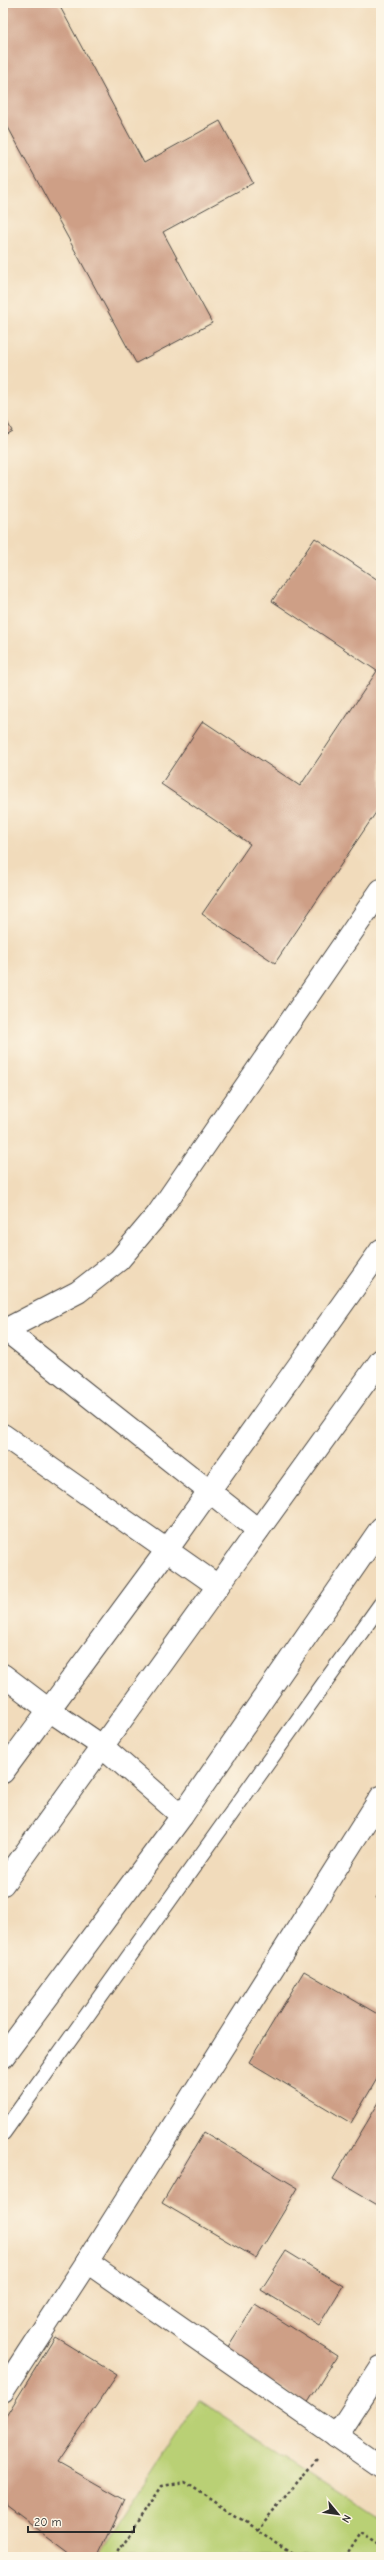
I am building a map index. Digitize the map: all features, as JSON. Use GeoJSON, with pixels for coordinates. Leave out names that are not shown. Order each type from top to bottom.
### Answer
{"type":"FeatureCollection","features":[{"type":"Feature","properties":{"kind":"street"},"geometry":{"type":"LineString","coordinates":[[258,1530],[5,1329],[78,1292],[119,1260],[157,1215],[381,890]]}},
{"type":"Feature","properties":{"kind":"street"},"geometry":{"type":"LineString","coordinates":[[3,1772],[209,1492],[381,1250]]}},
{"type":"Feature","properties":{"kind":"street"},"geometry":{"type":"LineString","coordinates":[[3,1884],[381,1360]]}},
{"type":"Feature","properties":{"kind":"street"},"geometry":{"type":"LineString","coordinates":[[3,1435],[218,1586]]}},
{"type":"Feature","properties":{"kind":"street"},"geometry":{"type":"LineString","coordinates":[[3,2057],[182,1816],[381,1528]]}},
{"type":"Feature","properties":{"kind":"street"},"geometry":{"type":"LineString","coordinates":[[3,1675],[48,1710],[102,1746],[182,1816]]}},
{"type":"Feature","properties":{"kind":"street"},"geometry":{"type":"LineString","coordinates":[[3,2391],[87,2262],[381,1797]]}},
{"type":"Feature","properties":{"kind":"street"},"geometry":{"type":"LineString","coordinates":[[87,2262],[381,2467]]}},
{"type":"Feature","properties":{"kind":"street"},"geometry":{"type":"LineString","coordinates":[[336,2436],[381,2367]]}},
{"type":"Feature","properties":{"kind":"lane"},"geometry":{"type":"LineString","coordinates":[[3,2133],[381,1604]]}},
{"type":"Feature","properties":{"kind":"path"},"geometry":{"type":"LineString","coordinates":[[257,2530],[336,2436]]}},
{"type":"Feature","properties":{"kind":"path"},"geometry":{"type":"LineString","coordinates":[[115,2557],[162,2486],[186,2482],[298,2557]]}},
{"type":"Feature","properties":{"kind":"path"},"geometry":{"type":"LineString","coordinates":[[345,2557],[361,2532],[381,2545]]}},
{"type":"Feature","properties":{"kind":"green space"},"geometry":{"type":"Polygon","coordinates":[[[199,2400],[381,2519],[381,2557],[96,2557],[199,2400]]]}},
{"type":"Feature","properties":{"kind":"building"},"geometry":{"type":"Polygon","coordinates":[[[3,3],[58,3],[144,163],[220,121],[253,183],[163,232],[212,323],[136,363],[3,118],[3,3]]]}},
{"type":"Feature","properties":{"kind":"building"},"geometry":{"type":"Polygon","coordinates":[[[3,414],[12,431],[3,436],[3,414]]]}},
{"type":"Feature","properties":{"kind":"building"},"geometry":{"type":"Polygon","coordinates":[[[315,538],[381,582],[381,805],[275,963],[202,914],[250,844],[161,784],[203,721],[300,786],[377,671],[272,601],[315,538]]]}},
{"type":"Feature","properties":{"kind":"building"},"geometry":{"type":"Polygon","coordinates":[[[381,1889],[381,1901],[376,1898],[381,1889]]]}},
{"type":"Feature","properties":{"kind":"building"},"geometry":{"type":"Polygon","coordinates":[[[304,1971],[381,2016],[381,2072],[351,2123],[249,2062],[304,1971]]]}},
{"type":"Feature","properties":{"kind":"building"},"geometry":{"type":"Polygon","coordinates":[[[381,2099],[381,2207],[333,2179],[381,2099]]]}},
{"type":"Feature","properties":{"kind":"building"},"geometry":{"type":"Polygon","coordinates":[[[204,2132],[298,2188],[256,2258],[162,2203],[204,2132]]]}},
{"type":"Feature","properties":{"kind":"building"},"geometry":{"type":"Polygon","coordinates":[[[286,2251],[343,2286],[319,2325],[261,2290],[286,2251]]]}},
{"type":"Feature","properties":{"kind":"building"},"geometry":{"type":"Polygon","coordinates":[[[255,2304],[337,2356],[307,2404],[224,2353],[255,2304]]]}},
{"type":"Feature","properties":{"kind":"building"},"geometry":{"type":"Polygon","coordinates":[[[55,2337],[117,2375],[58,2462],[125,2500],[98,2557],[74,2557],[6,2506],[3,2495],[3,2421],[55,2337]]]}}]}
